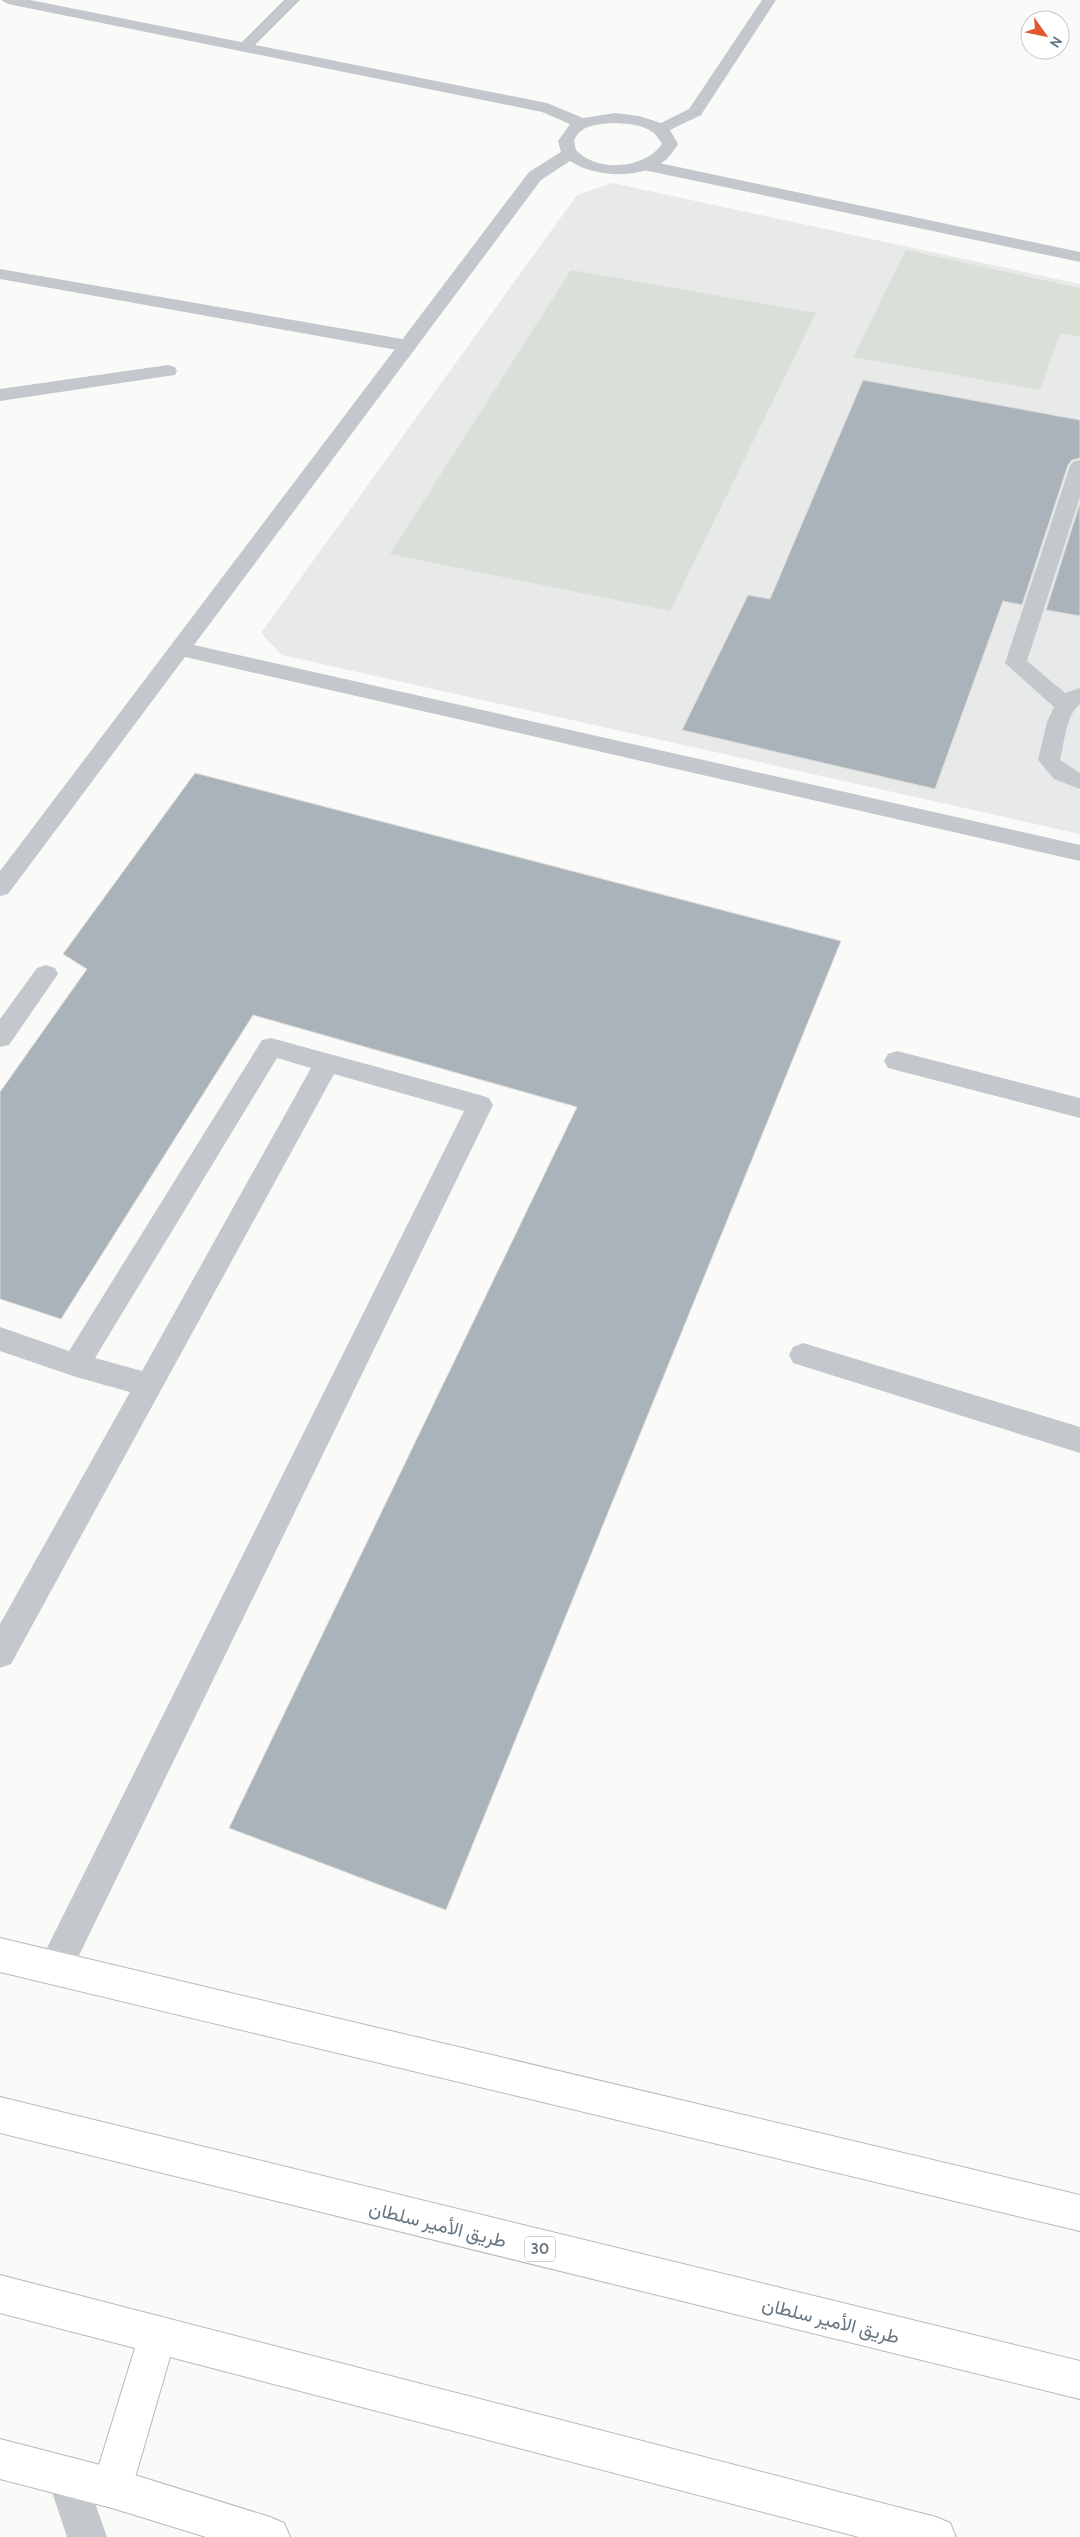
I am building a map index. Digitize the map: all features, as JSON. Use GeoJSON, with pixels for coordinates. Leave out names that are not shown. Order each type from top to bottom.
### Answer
{"type":"FeatureCollection","features":[{"type":"Feature","properties":{"kind":"main road"},"geometry":{"type":"LineString","coordinates":[[0,1955],[1080,2213]]}},
{"type":"Feature","properties":{"kind":"main road","name":"طريق الأمير سلطان"},"geometry":{"type":"LineString","coordinates":[[0,2115],[1080,2380]]}},
{"type":"Feature","properties":{"kind":"main road"},"geometry":{"type":"LineString","coordinates":[[0,2294],[936,2537]]}},
{"type":"Feature","properties":{"kind":"main road"},"geometry":{"type":"LineString","coordinates":[[112,2488],[158,2334]]}},
{"type":"Feature","properties":{"kind":"main road"},"geometry":{"type":"LineString","coordinates":[[0,2459],[112,2488],[270,2537]]}},
{"type":"Feature","properties":{"kind":"street"},"geometry":{"type":"LineString","coordinates":[[8,0],[547,108],[583,124]]}},
{"type":"Feature","properties":{"kind":"street"},"geometry":{"type":"LineString","coordinates":[[245,47],[293,0]]}},
{"type":"Feature","properties":{"kind":"street"},"geometry":{"type":"LineString","coordinates":[[660,129],[695,112],[768,0]]}},
{"type":"Feature","properties":{"kind":"street"},"geometry":{"type":"LineString","coordinates":[[606,119],[632,119],[660,129],[668,136],[670,144],[667,153],[658,160],[629,168],[602,168],[580,161],[570,154],[565,146],[566,138],[572,130],[583,124],[606,119]]}},
{"type":"Feature","properties":{"kind":"street"},"geometry":{"type":"LineString","coordinates":[[0,888],[535,176],[570,154]]}},
{"type":"Feature","properties":{"kind":"street"},"geometry":{"type":"LineString","coordinates":[[645,165],[1080,257]]}},
{"type":"Feature","properties":{"kind":"street"},"geometry":{"type":"LineString","coordinates":[[0,274],[408,346]]}},
{"type":"Feature","properties":{"kind":"street"},"geometry":{"type":"LineString","coordinates":[[0,395],[168,371]]}},
{"type":"Feature","properties":{"kind":"street"},"geometry":{"type":"LineString","coordinates":[[1080,466],[1016,663],[1072,699],[1049,760],[1054,769],[1070,779],[1080,781]]}},
{"type":"Feature","properties":{"kind":"street"},"geometry":{"type":"LineString","coordinates":[[180,649],[1080,853]]}},
{"type":"Feature","properties":{"kind":"street"},"geometry":{"type":"LineString","coordinates":[[0,1038],[46,974]]}},
{"type":"Feature","properties":{"kind":"street"},"geometry":{"type":"LineString","coordinates":[[55,1968],[480,1105],[271,1047],[76,1365]]}},
{"type":"Feature","properties":{"kind":"street"},"geometry":{"type":"LineString","coordinates":[[897,1061],[1080,1108]]}},
{"type":"Feature","properties":{"kind":"street"},"geometry":{"type":"LineString","coordinates":[[0,1654],[326,1063]]}},
{"type":"Feature","properties":{"kind":"street"},"geometry":{"type":"LineString","coordinates":[[0,1340],[149,1386]]}},
{"type":"Feature","properties":{"kind":"street"},"geometry":{"type":"LineString","coordinates":[[803,1355],[1080,1440]]}},
{"type":"Feature","properties":{"kind":"street"},"geometry":{"type":"LineString","coordinates":[[68,2477],[87,2537]]}},
{"type":"Feature","properties":{"kind":"shaded area"},"geometry":{"type":"Polygon","coordinates":[[[612,183],[1080,284],[1080,834],[282,655],[261,633],[577,195],[612,183]]]}},
{"type":"Feature","properties":{"kind":"shaded area"},"geometry":{"type":"Polygon","coordinates":[[[906,250],[1080,288],[1080,337],[1060,333],[1040,390],[853,357],[906,250]]]}},
{"type":"Feature","properties":{"kind":"shaded area"},"geometry":{"type":"Polygon","coordinates":[[[571,270],[816,313],[670,611],[390,554],[571,270]]]}},
{"type":"Feature","properties":{"kind":"building"},"geometry":{"type":"Polygon","coordinates":[[[863,380],[1080,420],[1080,458],[1072,460],[1068,465],[1022,605],[1003,601],[935,789],[682,730],[748,595],[770,599],[863,380]]]}},
{"type":"Feature","properties":{"kind":"building"},"geometry":{"type":"Polygon","coordinates":[[[1080,503],[1080,616],[1046,610],[1080,503]]]}},
{"type":"Feature","properties":{"kind":"building"},"geometry":{"type":"Polygon","coordinates":[[[195,773],[841,941],[446,1910],[229,1828],[577,1107],[253,1015],[61,1319],[0,1299],[0,1092],[87,969],[63,954],[195,773]]]}}]}
